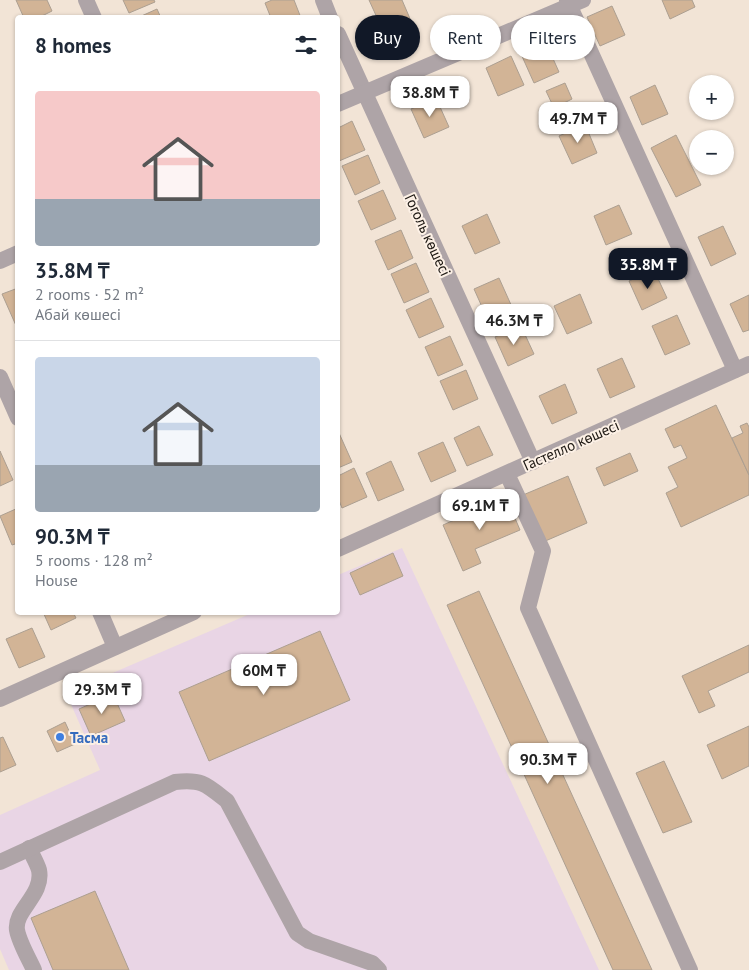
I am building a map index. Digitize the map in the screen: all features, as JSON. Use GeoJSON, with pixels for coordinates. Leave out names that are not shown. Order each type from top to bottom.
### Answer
{"type":"FeatureCollection","features":[{"type":"Feature","properties":{"kind":"street"},"geometry":{"type":"LineString","coordinates":[[86,0],[93,15]]}},
{"type":"Feature","properties":{"kind":"street"},"geometry":{"type":"LineString","coordinates":[[323,0],[329,15]]}},
{"type":"Feature","properties":{"kind":"street"},"geometry":{"type":"LineString","coordinates":[[340,103],[573,2],[742,367]]}},
{"type":"Feature","properties":{"kind":"street","name":"Гоголь көшесі"},"geometry":{"type":"LineString","coordinates":[[340,39],[533,462]]}},
{"type":"Feature","properties":{"kind":"street"},"geometry":{"type":"LineString","coordinates":[[0,261],[15,254]]}},
{"type":"Feature","properties":{"kind":"street","name":"Гастелло көшесі"},"geometry":{"type":"LineString","coordinates":[[340,548],[742,367]]}},
{"type":"Feature","properties":{"kind":"street"},"geometry":{"type":"LineString","coordinates":[[0,377],[15,411]]}},
{"type":"Feature","properties":{"kind":"street"},"geometry":{"type":"LineString","coordinates":[[507,474],[543,551],[528,608],[690,970]]}},
{"type":"Feature","properties":{"kind":"street"},"geometry":{"type":"LineString","coordinates":[[101,615],[115,647]]}},
{"type":"Feature","properties":{"kind":"street"},"geometry":{"type":"LineString","coordinates":[[0,700],[187,615]]}},
{"type":"Feature","properties":{"kind":"street"},"geometry":{"type":"LineString","coordinates":[[0,862],[175,782],[193,780],[208,785],[227,801],[297,933],[309,941],[372,963],[379,970]]}},
{"type":"Feature","properties":{"kind":"street"},"geometry":{"type":"LineString","coordinates":[[29,848],[39,869],[39,883],[29,903],[19,916],[17,930],[34,970]]}},
{"type":"Feature","properties":{"kind":"shaded area"},"geometry":{"type":"Polygon","coordinates":[[[402,548],[599,970],[9,970],[0,949],[0,815],[100,770],[66,693],[247,615],[340,615],[340,574],[402,548]]]}},
{"type":"Feature","properties":{"kind":"building"},"geometry":{"type":"Polygon","coordinates":[[[16,0],[47,0],[52,11],[44,15],[23,15],[16,0]]]}},
{"type":"Feature","properties":{"kind":"building"},"geometry":{"type":"Polygon","coordinates":[[[123,0],[154,0],[155,2],[129,13],[123,0]]]}},
{"type":"Feature","properties":{"kind":"building"},"geometry":{"type":"Polygon","coordinates":[[[272,0],[294,0],[300,15],[270,15],[265,3],[272,0]]]}},
{"type":"Feature","properties":{"kind":"building"},"geometry":{"type":"Polygon","coordinates":[[[369,0],[402,0],[408,15],[376,15],[369,0]]]}},
{"type":"Feature","properties":{"kind":"building"},"geometry":{"type":"Polygon","coordinates":[[[662,0],[692,0],[695,7],[670,19],[662,0]]]}},
{"type":"Feature","properties":{"kind":"building"},"geometry":{"type":"Polygon","coordinates":[[[612,6],[625,35],[600,46],[595,35],[595,15],[592,15],[612,6]]]}},
{"type":"Feature","properties":{"kind":"building"},"geometry":{"type":"Polygon","coordinates":[[[157,9],[160,15],[144,15],[157,9]]]}},
{"type":"Feature","properties":{"kind":"building"},"geometry":{"type":"Polygon","coordinates":[[[511,56],[511,60],[513,60],[524,85],[498,96],[486,68],[511,56]]]}},
{"type":"Feature","properties":{"kind":"building"},"geometry":{"type":"Polygon","coordinates":[[[524,60],[554,60],[559,72],[534,83],[524,60]]]}},
{"type":"Feature","properties":{"kind":"building"},"geometry":{"type":"Polygon","coordinates":[[[565,83],[572,99],[554,108],[546,91],[565,83]]]}},
{"type":"Feature","properties":{"kind":"building"},"geometry":{"type":"Polygon","coordinates":[[[655,85],[668,114],[642,125],[630,97],[655,85]]]}},
{"type":"Feature","properties":{"kind":"building"},"geometry":{"type":"Polygon","coordinates":[[[436,98],[449,127],[424,138],[411,109],[436,98]]]}},
{"type":"Feature","properties":{"kind":"building"},"geometry":{"type":"Polygon","coordinates":[[[352,121],[365,150],[340,161],[340,127],[352,121]]]}},
{"type":"Feature","properties":{"kind":"building"},"geometry":{"type":"Polygon","coordinates":[[[585,124],[597,153],[572,164],[559,136],[585,124]]]}},
{"type":"Feature","properties":{"kind":"building"},"geometry":{"type":"Polygon","coordinates":[[[676,135],[689,161],[689,175],[696,175],[701,185],[676,197],[651,148],[676,135]]]}},
{"type":"Feature","properties":{"kind":"building"},"geometry":{"type":"Polygon","coordinates":[[[368,155],[380,183],[355,195],[342,166],[368,155]]]}},
{"type":"Feature","properties":{"kind":"building"},"geometry":{"type":"Polygon","coordinates":[[[383,190],[396,219],[371,230],[358,201],[383,190]]]}},
{"type":"Feature","properties":{"kind":"building"},"geometry":{"type":"Polygon","coordinates":[[[619,205],[632,234],[606,245],[594,216],[619,205]]]}},
{"type":"Feature","properties":{"kind":"building"},"geometry":{"type":"Polygon","coordinates":[[[487,214],[500,243],[475,254],[462,226],[487,214]]]}},
{"type":"Feature","properties":{"kind":"building"},"geometry":{"type":"Polygon","coordinates":[[[723,226],[736,254],[711,266],[698,237],[723,226]]]}},
{"type":"Feature","properties":{"kind":"building"},"geometry":{"type":"Polygon","coordinates":[[[401,230],[413,258],[388,270],[375,241],[401,230]]]}},
{"type":"Feature","properties":{"kind":"building"},"geometry":{"type":"Polygon","coordinates":[[[416,263],[429,292],[404,303],[391,274],[416,263]]]}},
{"type":"Feature","properties":{"kind":"building"},"geometry":{"type":"Polygon","coordinates":[[[654,270],[667,298],[642,310],[629,281],[654,270]]]}},
{"type":"Feature","properties":{"kind":"building"},"geometry":{"type":"Polygon","coordinates":[[[499,278],[512,307],[487,318],[474,289],[499,278]]]}},
{"type":"Feature","properties":{"kind":"building"},"geometry":{"type":"Polygon","coordinates":[[[15,289],[15,323],[2,294],[15,289]]]}},
{"type":"Feature","properties":{"kind":"building"},"geometry":{"type":"Polygon","coordinates":[[[580,294],[592,323],[567,334],[554,306],[580,294]]]}},
{"type":"Feature","properties":{"kind":"building"},"geometry":{"type":"Polygon","coordinates":[[[749,295],[749,330],[743,332],[730,304],[749,295]]]}},
{"type":"Feature","properties":{"kind":"building"},"geometry":{"type":"Polygon","coordinates":[[[431,298],[444,327],[419,338],[406,310],[431,298]]]}},
{"type":"Feature","properties":{"kind":"building"},"geometry":{"type":"Polygon","coordinates":[[[677,315],[690,344],[665,355],[652,326],[677,315]]]}},
{"type":"Feature","properties":{"kind":"building"},"geometry":{"type":"Polygon","coordinates":[[[521,326],[534,354],[508,366],[495,337],[521,326]]]}},
{"type":"Feature","properties":{"kind":"building"},"geometry":{"type":"Polygon","coordinates":[[[450,336],[463,365],[438,376],[425,347],[450,336]]]}},
{"type":"Feature","properties":{"kind":"building"},"geometry":{"type":"Polygon","coordinates":[[[622,358],[635,387],[610,398],[597,369],[622,358]]]}},
{"type":"Feature","properties":{"kind":"building"},"geometry":{"type":"Polygon","coordinates":[[[466,370],[478,399],[453,410],[440,381],[466,370]]]}},
{"type":"Feature","properties":{"kind":"building"},"geometry":{"type":"Polygon","coordinates":[[[565,384],[577,413],[552,424],[539,396],[565,384]]]}},
{"type":"Feature","properties":{"kind":"building"},"geometry":{"type":"Polygon","coordinates":[[[716,405],[749,475],[749,495],[681,527],[666,493],[678,487],[668,467],[687,458],[681,445],[674,448],[665,429],[716,405]]]}},
{"type":"Feature","properties":{"kind":"building"},"geometry":{"type":"Polygon","coordinates":[[[747,423],[749,427],[749,475],[732,438],[743,433],[740,426],[747,423]]]}},
{"type":"Feature","properties":{"kind":"building"},"geometry":{"type":"Polygon","coordinates":[[[479,426],[493,455],[467,466],[454,438],[479,426]]]}},
{"type":"Feature","properties":{"kind":"building"},"geometry":{"type":"Polygon","coordinates":[[[340,435],[352,462],[340,467],[340,435]]]}},
{"type":"Feature","properties":{"kind":"building"},"geometry":{"type":"Polygon","coordinates":[[[443,442],[456,471],[431,482],[418,453],[443,442]]]}},
{"type":"Feature","properties":{"kind":"building"},"geometry":{"type":"Polygon","coordinates":[[[0,451],[13,480],[0,486],[0,451]]]}},
{"type":"Feature","properties":{"kind":"building"},"geometry":{"type":"Polygon","coordinates":[[[630,453],[638,471],[604,486],[596,468],[630,453]]]}},
{"type":"Feature","properties":{"kind":"building"},"geometry":{"type":"Polygon","coordinates":[[[391,461],[404,490],[378,501],[366,473],[391,461]]]}},
{"type":"Feature","properties":{"kind":"building"},"geometry":{"type":"Polygon","coordinates":[[[354,468],[367,497],[342,508],[340,503],[340,475],[354,468]]]}},
{"type":"Feature","properties":{"kind":"building"},"geometry":{"type":"Polygon","coordinates":[[[568,476],[587,523],[543,542],[523,495],[568,476]]]}},
{"type":"Feature","properties":{"kind":"building"},"geometry":{"type":"Polygon","coordinates":[[[506,497],[520,530],[475,549],[481,563],[463,571],[443,525],[506,497]]]}},
{"type":"Feature","properties":{"kind":"building"},"geometry":{"type":"Polygon","coordinates":[[[15,509],[15,544],[12,545],[0,516],[15,509]]]}},
{"type":"Feature","properties":{"kind":"building"},"geometry":{"type":"Polygon","coordinates":[[[393,553],[403,576],[360,595],[350,573],[393,553]]]}},
{"type":"Feature","properties":{"kind":"building"},"geometry":{"type":"Polygon","coordinates":[[[479,591],[652,970],[613,970],[447,605],[479,591]]]}},
{"type":"Feature","properties":{"kind":"building"},"geometry":{"type":"Polygon","coordinates":[[[44,615],[74,615],[76,618],[51,630],[44,615]]]}},
{"type":"Feature","properties":{"kind":"building"},"geometry":{"type":"Polygon","coordinates":[[[32,628],[45,657],[19,668],[6,639],[32,628]]]}},
{"type":"Feature","properties":{"kind":"building"},"geometry":{"type":"Polygon","coordinates":[[[320,631],[350,700],[209,761],[179,692],[320,631]]]}},
{"type":"Feature","properties":{"kind":"building"},"geometry":{"type":"Polygon","coordinates":[[[749,645],[749,672],[708,691],[715,706],[699,713],[682,676],[749,645]]]}},
{"type":"Feature","properties":{"kind":"building"},"geometry":{"type":"Polygon","coordinates":[[[113,694],[125,721],[91,736],[79,709],[113,694]]]}},
{"type":"Feature","properties":{"kind":"building"},"geometry":{"type":"Polygon","coordinates":[[[65,722],[75,744],[57,752],[47,731],[65,722]]]}},
{"type":"Feature","properties":{"kind":"building"},"geometry":{"type":"Polygon","coordinates":[[[749,726],[749,766],[722,779],[707,745],[749,726]]]}},
{"type":"Feature","properties":{"kind":"building"},"geometry":{"type":"Polygon","coordinates":[[[3,737],[16,765],[0,772],[0,738],[3,737]]]}},
{"type":"Feature","properties":{"kind":"building"},"geometry":{"type":"Polygon","coordinates":[[[664,761],[692,822],[663,833],[636,773],[664,761]]]}},
{"type":"Feature","properties":{"kind":"building"},"geometry":{"type":"Polygon","coordinates":[[[95,891],[129,970],[53,970],[31,918],[95,891]]]}},
{"type":"Feature","properties":{"kind":"place","name":"Тасма"},"geometry":{"type":"Point","coordinates":[60,737]}}]}
